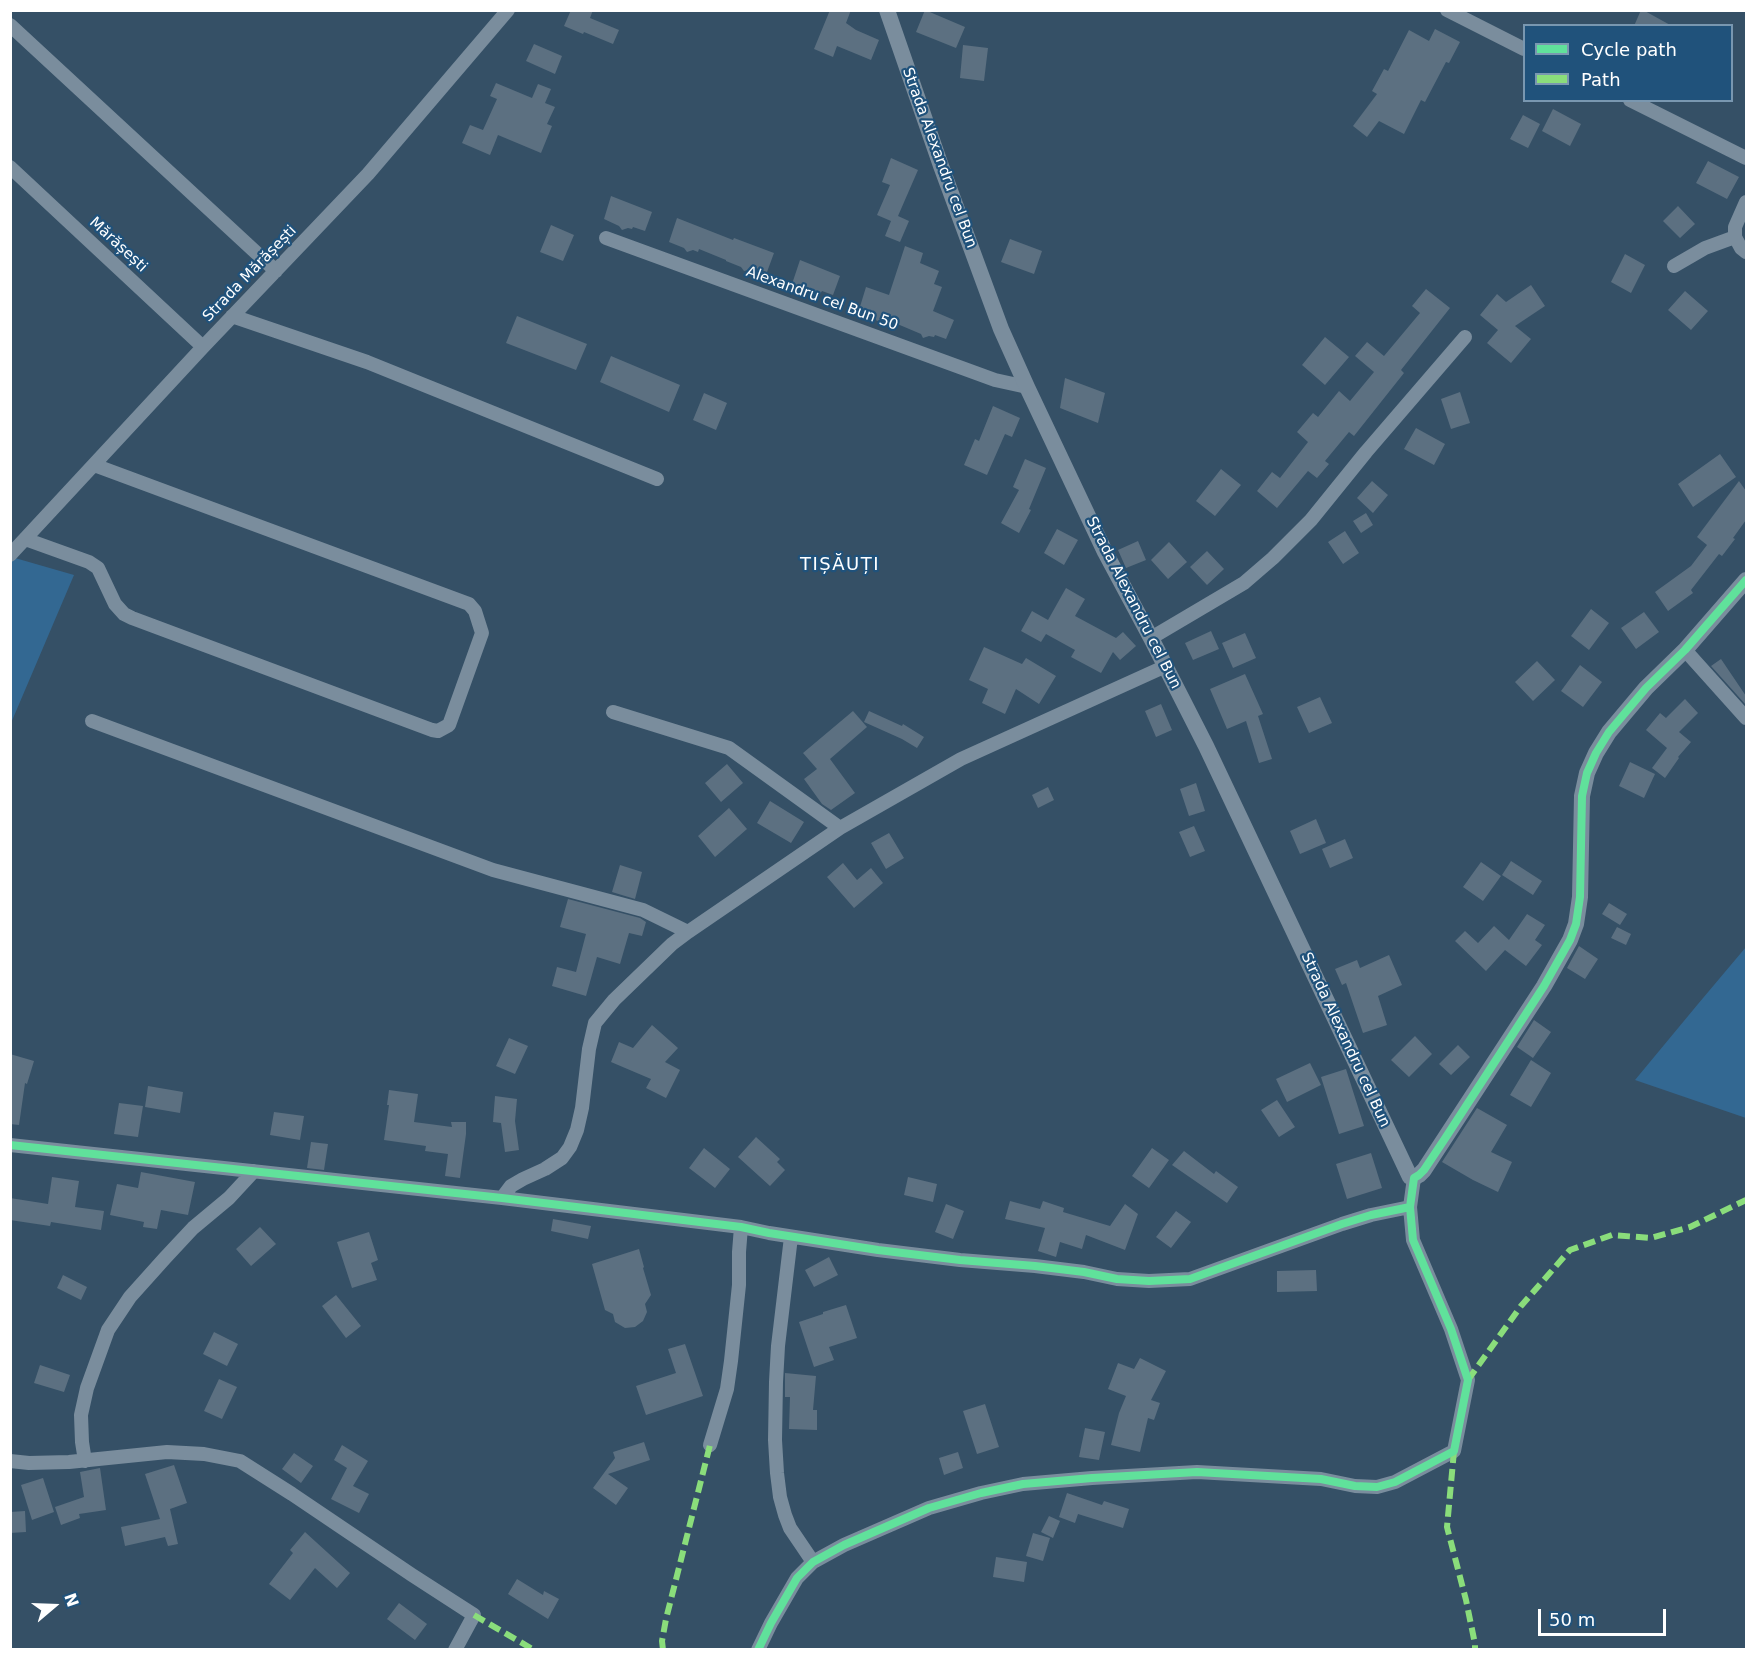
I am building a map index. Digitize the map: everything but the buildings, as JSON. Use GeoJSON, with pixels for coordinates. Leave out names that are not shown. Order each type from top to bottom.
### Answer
{"type":"FeatureCollection","features":[{"type":"Feature","properties":{"kind":"street","name":"Strada Mărășești"},"geometry":{"type":"LineString","coordinates":[[10,555],[232,316],[368,174],[507,10]]}},
{"type":"Feature","properties":{"kind":"street","name":"Strada Alexandru cel Bun"},"geometry":{"type":"LineString","coordinates":[[887,10],[956,208],[1002,329],[1027,387],[1105,552],[1206,746],[1359,1067],[1407,1174],[1414,1178]]}},
{"type":"Feature","properties":{"kind":"street"},"geometry":{"type":"LineString","coordinates":[[1447,10],[1523,48]]}},
{"type":"Feature","properties":{"kind":"street"},"geometry":{"type":"LineString","coordinates":[[10,26],[276,271]]}},
{"type":"Feature","properties":{"kind":"street"},"geometry":{"type":"LineString","coordinates":[[1634,102],[1746,158]]}},
{"type":"Feature","properties":{"kind":"street","name":"Mărășești"},"geometry":{"type":"LineString","coordinates":[[10,167],[203,347]]}},
{"type":"Feature","properties":{"kind":"street"},"geometry":{"type":"LineString","coordinates":[[1746,202],[1736,227],[1735,237],[1746,252]]}},
{"type":"Feature","properties":{"kind":"street"},"geometry":{"type":"LineString","coordinates":[[1674,266],[1705,248],[1735,237]]}},
{"type":"Feature","properties":{"kind":"street","name":"Alexandru cel Bun 50"},"geometry":{"type":"LineString","coordinates":[[606,238],[995,380],[1027,387]]}},
{"type":"Feature","properties":{"kind":"street"},"geometry":{"type":"LineString","coordinates":[[232,316],[366,362],[657,479]]}},
{"type":"Feature","properties":{"kind":"street"},"geometry":{"type":"LineString","coordinates":[[1151,638],[1244,583],[1273,558],[1311,520],[1465,337]]}},
{"type":"Feature","properties":{"kind":"street"},"geometry":{"type":"LineString","coordinates":[[25,539],[89,562],[98,568],[115,604],[124,614],[132,618],[432,730],[438,731],[449,725],[482,633],[475,611],[469,604],[94,465]]}},
{"type":"Feature","properties":{"kind":"street"},"geometry":{"type":"LineString","coordinates":[[758,1650],[797,1578],[813,1562],[844,1545],[929,1508],[981,1493],[1023,1484],[1197,1473],[1321,1479],[1355,1486],[1377,1487],[1395,1482],[1454,1451],[1468,1380],[1451,1329],[1413,1240],[1410,1207],[1414,1178],[1424,1170],[1446,1137],[1544,986],[1570,940],[1576,924],[1580,897],[1582,796],[1587,773],[1596,753],[1609,732],[1646,688],[1684,650],[1746,580]]}},
{"type":"Feature","properties":{"kind":"street"},"geometry":{"type":"LineString","coordinates":[[1684,650],[1746,718]]}},
{"type":"Feature","properties":{"kind":"street"},"geometry":{"type":"LineString","coordinates":[[502,1198],[511,1186],[562,1158],[577,1130],[589,1049],[596,1023],[614,1000],[672,944],[840,828],[961,759],[1166,666]]}},
{"type":"Feature","properties":{"kind":"street"},"geometry":{"type":"LineString","coordinates":[[613,712],[729,748],[840,828]]}},
{"type":"Feature","properties":{"kind":"street"},"geometry":{"type":"LineString","coordinates":[[92,721],[493,870],[643,910],[688,932]]}},
{"type":"Feature","properties":{"kind":"street"},"geometry":{"type":"LineString","coordinates":[[10,1145],[502,1198],[741,1227],[890,1252],[1054,1268],[1117,1279],[1149,1281],[1190,1279],[1351,1221],[1410,1207]]}},
{"type":"Feature","properties":{"kind":"street"},"geometry":{"type":"LineString","coordinates":[[86,1461],[82,1442],[81,1415],[87,1388],[108,1330],[130,1297],[158,1266],[193,1228],[229,1198],[254,1170]]}},
{"type":"Feature","properties":{"kind":"street"},"geometry":{"type":"LineString","coordinates":[[710,1446],[727,1389],[731,1361],[740,1285],[738,1252],[741,1227]]}},
{"type":"Feature","properties":{"kind":"street"},"geometry":{"type":"LineString","coordinates":[[791,1237],[778,1346],[776,1462],[780,1497],[785,1515],[790,1528],[813,1562]]}},
{"type":"Feature","properties":{"kind":"street"},"geometry":{"type":"LineString","coordinates":[[10,1461],[29,1463],[86,1461],[167,1452],[204,1454],[240,1461],[474,1615],[455,1650]]}},
{"type":"Feature","properties":{"kind":"shaded area"},"geometry":{"type":"Polygon","coordinates":[[[15,558],[74,575],[11,723],[10,562],[15,558]]]}},
{"type":"Feature","properties":{"kind":"shaded area"},"geometry":{"type":"Polygon","coordinates":[[[1746,947],[1746,1118],[1635,1080],[1698,1004],[1746,947]]]}},
{"type":"Feature","properties":{"kind":"marked path"},"geometry":{"type":"LineString","coordinates":[[1468,1380],[1521,1306],[1570,1250],[1612,1235],[1651,1238],[1690,1227],[1746,1200]]}},
{"type":"Feature","properties":{"kind":"marked path"},"geometry":{"type":"LineString","coordinates":[[663,1650],[662,1641],[666,1619],[710,1445]]}},
{"type":"Feature","properties":{"kind":"marked path"},"geometry":{"type":"LineString","coordinates":[[1454,1451],[1447,1527],[1466,1600],[1475,1650]]}},
{"type":"Feature","properties":{"kind":"marked path"},"geometry":{"type":"LineString","coordinates":[[474,1615],[534,1650]]}},
{"type":"Feature","properties":{"kind":"cycle path"},"geometry":{"type":"LineString","coordinates":[[758,1650],[797,1578],[813,1562],[844,1545],[929,1508],[981,1493],[1023,1484],[1197,1472],[1321,1479],[1355,1486],[1377,1487],[1395,1482],[1454,1451],[1468,1380],[1451,1329],[1413,1240],[1410,1207],[1414,1178],[1424,1170],[1446,1137],[1544,986],[1570,940],[1576,924],[1580,897],[1582,796],[1587,773],[1596,753],[1609,732],[1646,688],[1685,650],[1746,580]]}},
{"type":"Feature","properties":{"kind":"cycle path"},"geometry":{"type":"LineString","coordinates":[[10,1145],[502,1198],[741,1227],[878,1250],[1035,1266],[1117,1279],[1149,1281],[1190,1279],[1342,1224],[1410,1207]]}},
{"type":"Feature","properties":{"kind":"district","name":"TIȘĂUȚI"},"geometry":{"type":"Point","coordinates":[840,565]}}]}
